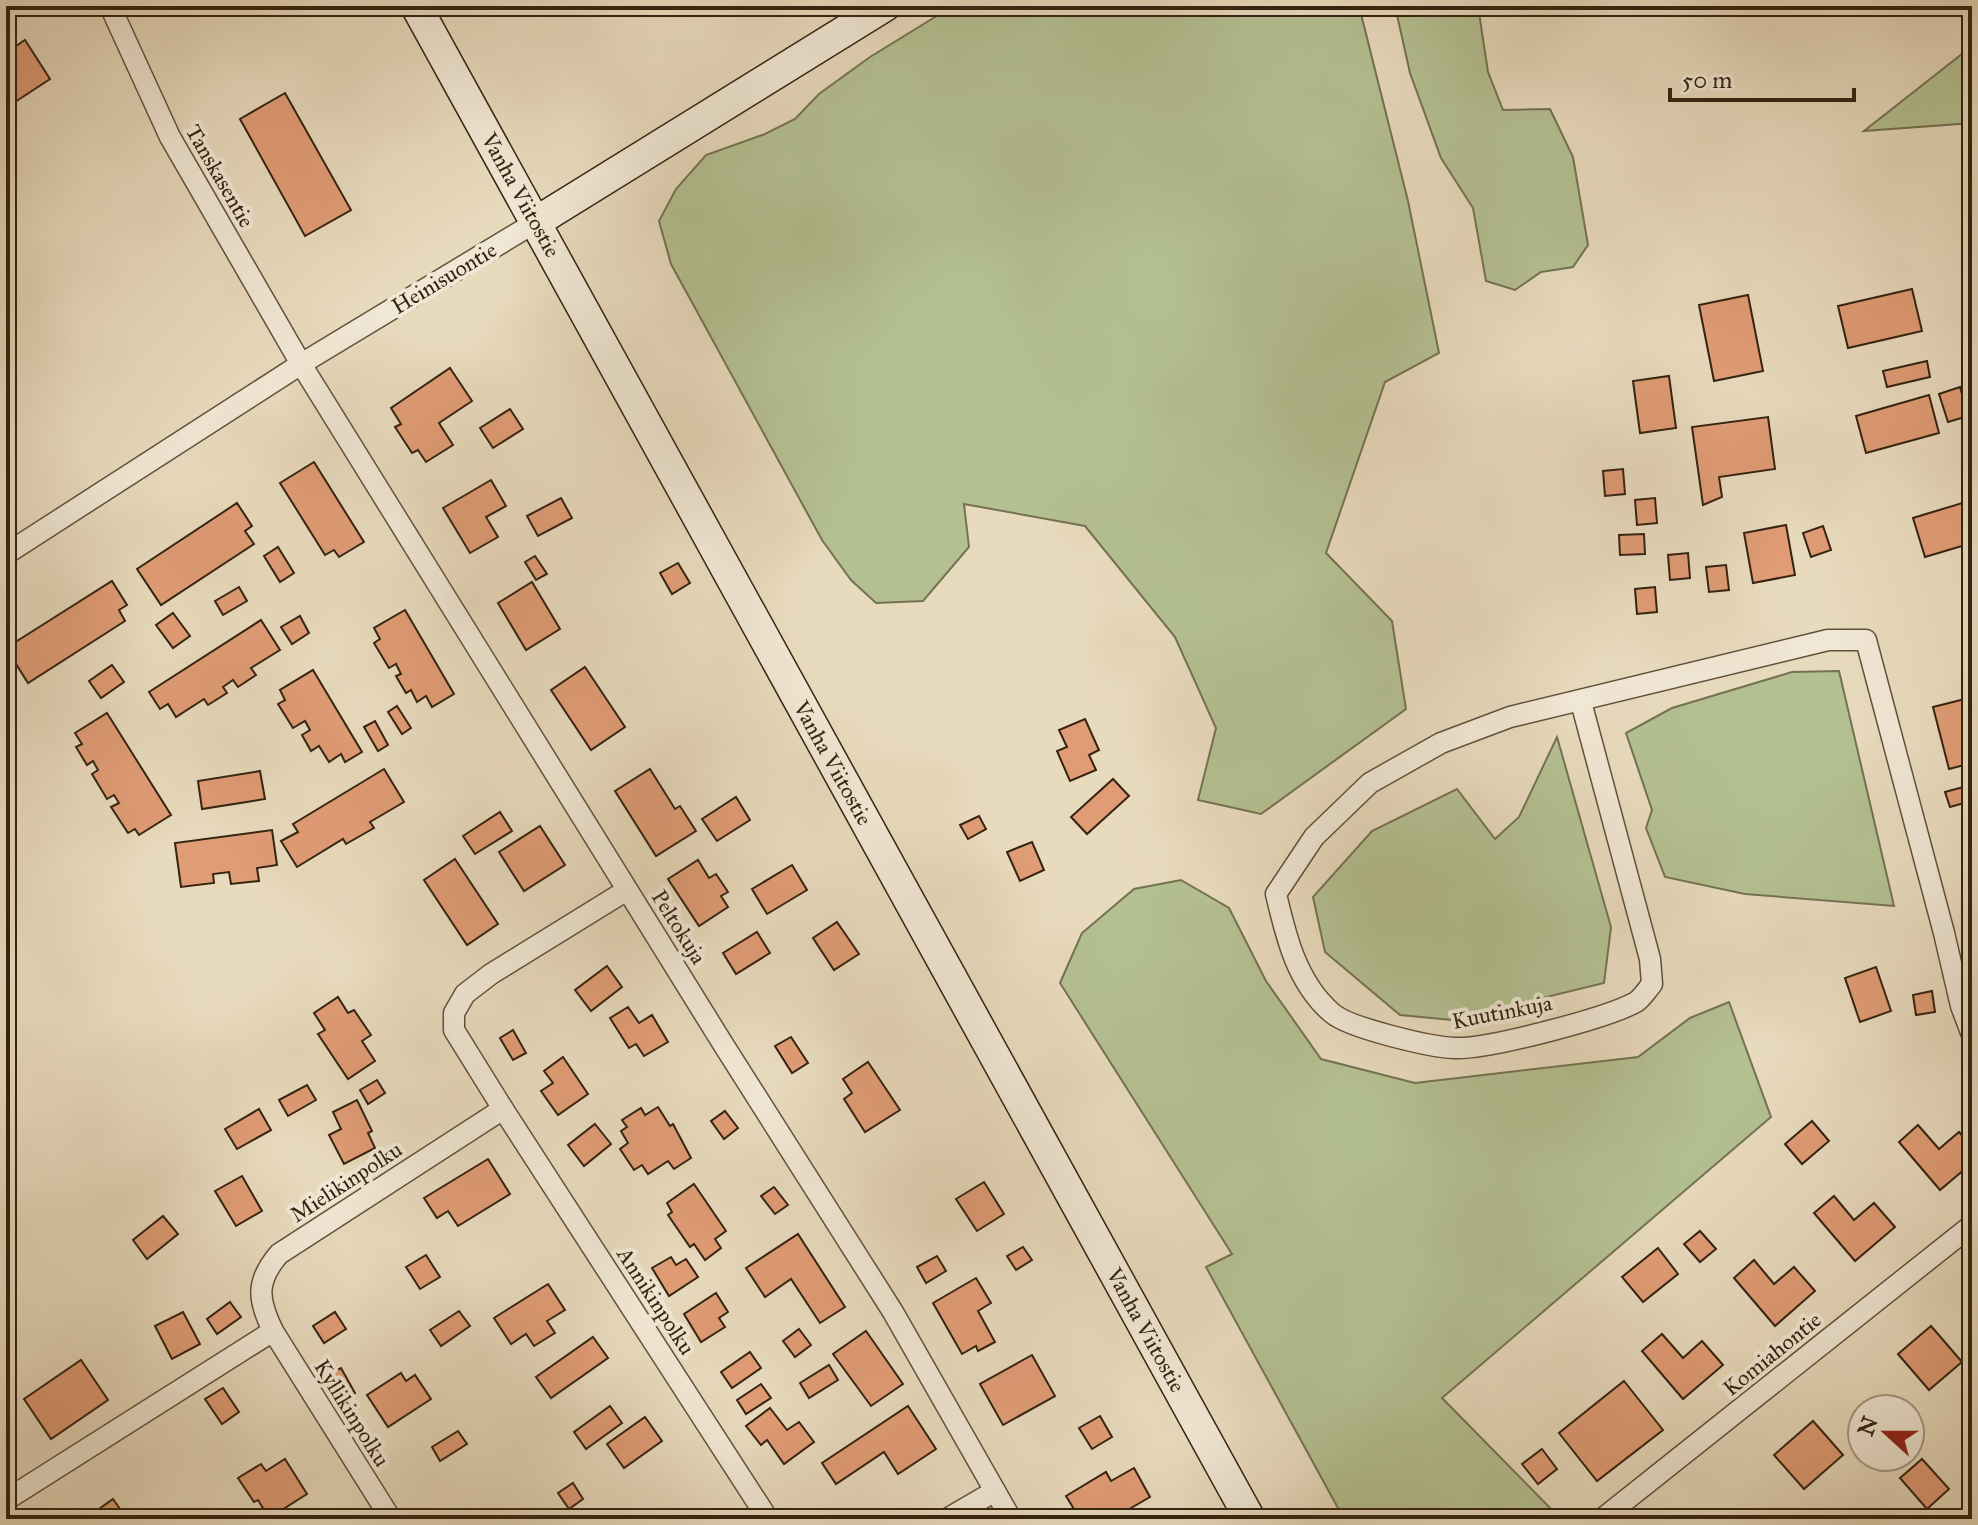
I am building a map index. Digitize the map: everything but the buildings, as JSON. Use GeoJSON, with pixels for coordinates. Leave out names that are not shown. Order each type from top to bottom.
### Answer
{"type":"FeatureCollection","features":[{"type":"Feature","properties":{"kind":"main road","name":"Vanha Viitostie"},"geometry":{"type":"LineString","coordinates":[[416,6],[1250,1519]]}},
{"type":"Feature","properties":{"kind":"main road","name":"Heinisuontie"},"geometry":{"type":"LineString","coordinates":[[536,222],[885,6]]}},
{"type":"Feature","properties":{"kind":"street","name":"Tanskasentie"},"geometry":{"type":"LineString","coordinates":[[110,6],[170,137],[301,364]]}},
{"type":"Feature","properties":{"kind":"street","name":"Heinisuontie"},"geometry":{"type":"LineString","coordinates":[[6,554],[301,364],[536,222]]}},
{"type":"Feature","properties":{"kind":"street","name":"Peltokuja"},"geometry":{"type":"LineString","coordinates":[[301,364],[893,1312],[1011,1519]]}},
{"type":"Feature","properties":{"kind":"street","name":"Kuutinkuja"},"geometry":{"type":"LineString","coordinates":[[1581,702],[1650,959],[1652,984],[1639,1001],[1607,1014],[1510,1039],[1455,1049],[1395,1038],[1333,1015],[1307,984],[1288,944],[1276,894],[1314,837],[1370,783],[1441,743],[1510,717],[1828,640],[1866,640],[1961,1006],[1972,1035]]}},
{"type":"Feature","properties":{"kind":"street"},"geometry":{"type":"LineString","coordinates":[[503,1109],[454,1030],[454,1013],[465,994],[491,974],[627,890]]}},
{"type":"Feature","properties":{"kind":"street","name":"Mielikinpolku"},"geometry":{"type":"LineString","coordinates":[[273,1331],[263,1309],[260,1288],[267,1268],[279,1254],[503,1109]]}},
{"type":"Feature","properties":{"kind":"street","name":"Annikinpolku"},"geometry":{"type":"LineString","coordinates":[[503,1109],[768,1519]]}},
{"type":"Feature","properties":{"kind":"street","name":"Komiahontie"},"geometry":{"type":"LineString","coordinates":[[1602,1519],[1972,1225]]}},
{"type":"Feature","properties":{"kind":"street"},"geometry":{"type":"LineString","coordinates":[[6,1500],[273,1331]]}},
{"type":"Feature","properties":{"kind":"street","name":"Kyllikinpolku"},"geometry":{"type":"LineString","coordinates":[[273,1331],[391,1519]]}},
{"type":"Feature","properties":{"kind":"street"},"geometry":{"type":"LineString","coordinates":[[947,1519],[995,1491]]}},
{"type":"Feature","properties":{"kind":"green space"},"geometry":{"type":"Polygon","coordinates":[[[953,6],[1359,6],[1408,201],[1439,353],[1385,382],[1326,553],[1392,621],[1406,709],[1261,814],[1198,800],[1216,728],[1175,637],[1085,526],[964,504],[969,547],[923,601],[876,603],[851,580],[822,540],[671,264],[659,221],[676,189],[706,155],[765,134],[795,119],[819,94],[870,57],[953,6]]]}},
{"type":"Feature","properties":{"kind":"green space"},"geometry":{"type":"Polygon","coordinates":[[[1395,6],[1478,6],[1488,72],[1503,110],[1550,109],[1573,157],[1588,245],[1573,267],[1541,272],[1515,290],[1486,281],[1473,208],[1441,158],[1410,73],[1395,6]]]}},
{"type":"Feature","properties":{"kind":"green space"},"geometry":{"type":"Polygon","coordinates":[[[1972,46],[1972,123],[1864,131],[1972,46]]]}},
{"type":"Feature","properties":{"kind":"green space"},"geometry":{"type":"Polygon","coordinates":[[[1839,671],[1894,906],[1745,894],[1665,877],[1646,828],[1652,810],[1626,733],[1672,708],[1792,672],[1839,671]]]}},
{"type":"Feature","properties":{"kind":"green space"},"geometry":{"type":"Polygon","coordinates":[[[1557,737],[1611,927],[1604,983],[1452,1020],[1400,1015],[1325,952],[1313,897],[1372,831],[1457,789],[1495,839],[1519,817],[1557,737]]]}},
{"type":"Feature","properties":{"kind":"green space"},"geometry":{"type":"Polygon","coordinates":[[[1181,880],[1229,908],[1266,981],[1321,1059],[1415,1083],[1638,1057],[1690,1018],[1729,1002],[1771,1117],[1442,1398],[1558,1516],[1553,1519],[1344,1519],[1206,1267],[1232,1254],[1060,983],[1082,933],[1134,889],[1181,880]]]}}]}
